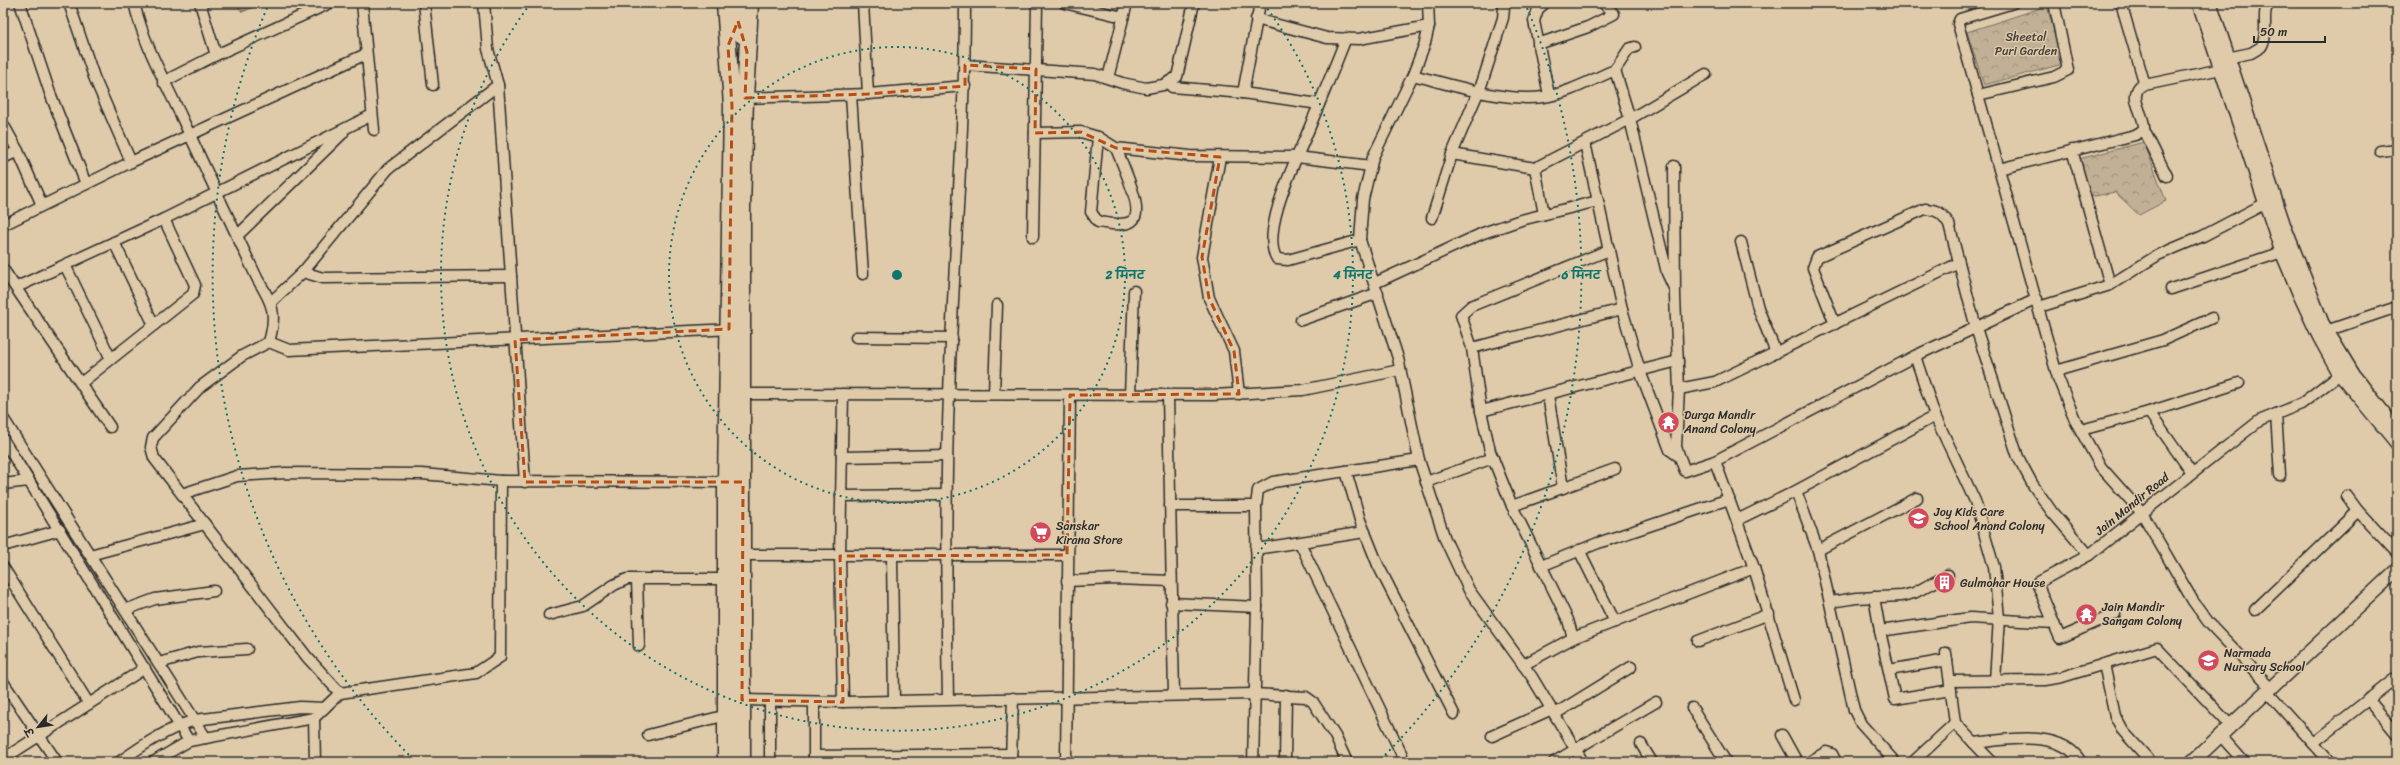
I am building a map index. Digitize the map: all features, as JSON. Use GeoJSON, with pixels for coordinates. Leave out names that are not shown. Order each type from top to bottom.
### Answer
{"type":"FeatureCollection","features":[{"type":"Feature","properties":{"kind":"main road"},"geometry":{"type":"LineString","coordinates":[[725,3],[732,106],[736,329],[743,394],[744,555],[742,762]]}},
{"type":"Feature","properties":{"kind":"main road"},"geometry":{"type":"LineString","coordinates":[[738,3],[738,21],[747,52]]}},
{"type":"Feature","properties":{"kind":"main road"},"geometry":{"type":"LineString","coordinates":[[726,762],[726,482],[736,329],[750,3]]}},
{"type":"Feature","properties":{"kind":"main road"},"geometry":{"type":"LineString","coordinates":[[728,46],[738,21]]}},
{"type":"Feature","properties":{"kind":"street"},"geometry":{"type":"LineString","coordinates":[[20,3],[50,94],[86,184]]}},
{"type":"Feature","properties":{"kind":"street"},"geometry":{"type":"LineString","coordinates":[[68,3],[94,77],[131,162]]}},
{"type":"Feature","properties":{"kind":"street"},"geometry":{"type":"LineString","coordinates":[[134,3],[150,55],[237,236],[271,302],[274,324],[269,342],[242,356],[200,387],[153,438],[151,447],[154,458],[307,657],[340,693]]}},
{"type":"Feature","properties":{"kind":"street"},"geometry":{"type":"LineString","coordinates":[[200,3],[216,55]]}},
{"type":"Feature","properties":{"kind":"street"},"geometry":{"type":"LineString","coordinates":[[163,82],[216,55],[330,3]]}},
{"type":"Feature","properties":{"kind":"street"},"geometry":{"type":"LineString","coordinates":[[362,3],[374,130]]}},
{"type":"Feature","properties":{"kind":"street"},"geometry":{"type":"LineString","coordinates":[[424,3],[433,85]]}},
{"type":"Feature","properties":{"kind":"street"},"geometry":{"type":"LineString","coordinates":[[484,3],[488,49],[498,86],[525,482]]}},
{"type":"Feature","properties":{"kind":"street"},"geometry":{"type":"LineString","coordinates":[[863,3],[868,94]]}},
{"type":"Feature","properties":{"kind":"street"},"geometry":{"type":"LineString","coordinates":[[948,699],[945,556],[948,394],[965,65],[965,3]]}},
{"type":"Feature","properties":{"kind":"street"},"geometry":{"type":"LineString","coordinates":[[1033,237],[1037,3]]}},
{"type":"Feature","properties":{"kind":"street"},"geometry":{"type":"LineString","coordinates":[[1064,3],[1123,18]]}},
{"type":"Feature","properties":{"kind":"street"},"geometry":{"type":"LineString","coordinates":[[1108,78],[1127,3]]}},
{"type":"Feature","properties":{"kind":"street"},"geometry":{"type":"LineString","coordinates":[[965,65],[1095,74],[1146,88],[1163,85],[1177,78],[1194,3]]}},
{"type":"Feature","properties":{"kind":"street"},"geometry":{"type":"LineString","coordinates":[[1243,93],[1260,3]]}},
{"type":"Feature","properties":{"kind":"street"},"geometry":{"type":"LineString","coordinates":[[1428,3],[1429,26],[1412,75],[1373,157],[1363,199],[1360,240],[1400,370],[1419,460],[1445,539],[1469,590],[1523,665],[1554,712],[1583,762]]}},
{"type":"Feature","properties":{"kind":"street"},"geometry":{"type":"LineString","coordinates":[[1432,218],[1452,154],[1479,91],[1503,18],[1504,8],[1502,3]]}},
{"type":"Feature","properties":{"kind":"street"},"geometry":{"type":"LineString","coordinates":[[1545,3],[1538,9],[1534,22],[1549,95]]}},
{"type":"Feature","properties":{"kind":"street"},"geometry":{"type":"LineString","coordinates":[[1538,44],[1588,27],[1614,14],[1603,3]]}},
{"type":"Feature","properties":{"kind":"street"},"geometry":{"type":"LineString","coordinates":[[2013,3],[1960,19],[1958,24],[2056,371],[2081,430],[2101,467],[2142,513],[2193,601],[2209,623],[2270,691],[2330,762]]}},
{"type":"Feature","properties":{"kind":"street"},"geometry":{"type":"LineString","coordinates":[[1978,95],[2054,77],[2068,70],[2054,3]]}},
{"type":"Feature","properties":{"kind":"street"},"geometry":{"type":"LineString","coordinates":[[2121,3],[2145,85]]}},
{"type":"Feature","properties":{"kind":"street"},"geometry":{"type":"LineString","coordinates":[[2199,3],[2284,226],[2326,331],[2354,376],[2397,430]]}},
{"type":"Feature","properties":{"kind":"street"},"geometry":{"type":"LineString","coordinates":[[2210,3],[2222,62],[2282,252],[2319,336],[2340,374],[2397,443]]}},
{"type":"Feature","properties":{"kind":"street"},"geometry":{"type":"LineString","coordinates":[[2167,176],[2144,130],[2145,121],[2135,98],[2137,90],[2145,85],[2251,53],[2261,48],[2266,36],[2265,10],[2268,3]]}},
{"type":"Feature","properties":{"kind":"street"},"geometry":{"type":"LineString","coordinates":[[1256,19],[1327,38],[1359,39],[1429,26]]}},
{"type":"Feature","properties":{"kind":"street"},"geometry":{"type":"LineString","coordinates":[[1346,38],[1287,178],[1275,220],[1274,249],[1277,259],[1288,260],[1360,240]]}},
{"type":"Feature","properties":{"kind":"street"},"geometry":{"type":"LineString","coordinates":[[1412,75],[1479,91],[1524,98],[1549,95],[1615,70],[1629,49],[1634,47]]}},
{"type":"Feature","properties":{"kind":"street"},"geometry":{"type":"LineString","coordinates":[[3,224],[131,162],[366,54]]}},
{"type":"Feature","properties":{"kind":"street"},"geometry":{"type":"LineString","coordinates":[[1615,70],[1630,119],[1666,273],[1675,290]]}},
{"type":"Feature","properties":{"kind":"street"},"geometry":{"type":"LineString","coordinates":[[1452,154],[1534,168],[1630,119],[1706,74]]}},
{"type":"Feature","properties":{"kind":"street"},"geometry":{"type":"LineString","coordinates":[[271,302],[303,272],[388,169],[498,86]]}},
{"type":"Feature","properties":{"kind":"street"},"geometry":{"type":"LineString","coordinates":[[745,98],[851,95],[964,86]]}},
{"type":"Feature","properties":{"kind":"street"},"geometry":{"type":"LineString","coordinates":[[1172,87],[1243,93],[1319,104]]}},
{"type":"Feature","properties":{"kind":"street"},"geometry":{"type":"LineString","coordinates":[[851,95],[863,274]]}},
{"type":"Feature","properties":{"kind":"street"},"geometry":{"type":"LineString","coordinates":[[17,287],[164,219],[216,191],[372,115]]}},
{"type":"Feature","properties":{"kind":"street"},"geometry":{"type":"LineString","coordinates":[[3,124],[18,151],[42,205]]}},
{"type":"Feature","properties":{"kind":"street"},"geometry":{"type":"LineString","coordinates":[[237,236],[350,126]]}},
{"type":"Feature","properties":{"kind":"street"},"geometry":{"type":"LineString","coordinates":[[1999,169],[2135,135],[2144,130]]}},
{"type":"Feature","properties":{"kind":"street"},"geometry":{"type":"LineString","coordinates":[[1035,133],[1081,132],[1098,137],[1116,148],[1190,156],[1297,157],[1371,166]]}},
{"type":"Feature","properties":{"kind":"street"},"geometry":{"type":"LineString","coordinates":[[1098,137],[1091,212],[1098,222],[1123,224],[1132,221],[1136,216],[1137,207],[1116,148]]}},
{"type":"Feature","properties":{"kind":"street"},"geometry":{"type":"LineString","coordinates":[[1585,143],[1622,309],[1640,371],[1670,450],[1678,455]]}},
{"type":"Feature","properties":{"kind":"street"},"geometry":{"type":"LineString","coordinates":[[2380,151],[2397,149]]}},
{"type":"Feature","properties":{"kind":"street"},"geometry":{"type":"LineString","coordinates":[[2072,150],[2110,285]]}},
{"type":"Feature","properties":{"kind":"street"},"geometry":{"type":"LineString","coordinates":[[3,158],[18,151]]}},
{"type":"Feature","properties":{"kind":"street"},"geometry":{"type":"LineString","coordinates":[[1220,157],[1202,257],[1209,298],[1234,351],[1239,394]]}},
{"type":"Feature","properties":{"kind":"street"},"geometry":{"type":"LineString","coordinates":[[1674,166],[1675,290],[1679,389],[1678,455],[1685,471],[1715,461],[1915,356],[1976,328],[2038,303],[2110,285],[2158,255],[2203,236],[2266,203]]}},
{"type":"Feature","properties":{"kind":"street"},"geometry":{"type":"LineString","coordinates":[[1534,168],[1544,214]]}},
{"type":"Feature","properties":{"kind":"street"},"geometry":{"type":"LineString","coordinates":[[1301,320],[1376,288],[1483,233],[1544,214],[1598,201]]}},
{"type":"Feature","properties":{"kind":"street"},"geometry":{"type":"LineString","coordinates":[[1834,324],[1814,268],[1817,257],[1925,209],[1937,210],[1943,215],[1949,224],[1976,328],[2022,464],[2033,485],[2048,506],[2089,555]]}},
{"type":"Feature","properties":{"kind":"street"},"geometry":{"type":"LineString","coordinates":[[81,383],[193,294],[195,285],[164,219]]}},
{"type":"Feature","properties":{"kind":"street"},"geometry":{"type":"LineString","coordinates":[[114,242],[154,325]]}},
{"type":"Feature","properties":{"kind":"street"},"geometry":{"type":"LineString","coordinates":[[1741,242],[1758,308],[1776,353]]}},
{"type":"Feature","properties":{"kind":"street"},"geometry":{"type":"LineString","coordinates":[[1572,638],[1568,620],[1512,506],[1493,458],[1481,411],[1472,348],[1462,322],[1461,315],[1464,311],[1609,250]]}},
{"type":"Feature","properties":{"kind":"street"},"geometry":{"type":"LineString","coordinates":[[2171,290],[2282,252]]}},
{"type":"Feature","properties":{"kind":"street"},"geometry":{"type":"LineString","coordinates":[[1679,389],[1715,382],[1959,263]]}},
{"type":"Feature","properties":{"kind":"street"},"geometry":{"type":"LineString","coordinates":[[65,265],[111,359]]}},
{"type":"Feature","properties":{"kind":"street"},"geometry":{"type":"LineString","coordinates":[[3,269],[17,287],[110,427]]}},
{"type":"Feature","properties":{"kind":"street"},"geometry":{"type":"LineString","coordinates":[[303,272],[323,278],[511,276]]}},
{"type":"Feature","properties":{"kind":"street"},"geometry":{"type":"LineString","coordinates":[[1130,395],[1134,291]]}},
{"type":"Feature","properties":{"kind":"street"},"geometry":{"type":"LineString","coordinates":[[994,394],[997,304]]}},
{"type":"Feature","properties":{"kind":"street"},"geometry":{"type":"LineString","coordinates":[[2326,331],[2397,307]]}},
{"type":"Feature","properties":{"kind":"street"},"geometry":{"type":"LineString","coordinates":[[1472,348],[1622,309]]}},
{"type":"Feature","properties":{"kind":"street"},"geometry":{"type":"LineString","coordinates":[[2056,371],[2163,340],[2212,318]]}},
{"type":"Feature","properties":{"kind":"street"},"geometry":{"type":"LineString","coordinates":[[269,342],[289,350],[736,329]]}},
{"type":"Feature","properties":{"kind":"street"},"geometry":{"type":"LineString","coordinates":[[856,337],[952,338]]}},
{"type":"Feature","properties":{"kind":"street"},"geometry":{"type":"LineString","coordinates":[[1915,356],[1935,416],[1975,501],[1994,567],[1999,618],[1995,681]]}},
{"type":"Feature","properties":{"kind":"street"},"geometry":{"type":"LineString","coordinates":[[1481,411],[1678,361]]}},
{"type":"Feature","properties":{"kind":"street"},"geometry":{"type":"LineString","coordinates":[[743,394],[1239,394],[1303,390],[1400,370]]}},
{"type":"Feature","properties":{"kind":"street","name":"Jain Mandir Road"},"geometry":{"type":"LineString","coordinates":[[2115,614],[2060,638],[2037,583],[2089,555],[2259,421],[2301,404],[2340,374]]}},
{"type":"Feature","properties":{"kind":"street"},"geometry":{"type":"LineString","coordinates":[[2081,430],[2149,412],[2240,383]]}},
{"type":"Feature","properties":{"kind":"street"},"geometry":{"type":"LineString","coordinates":[[843,394],[840,556],[843,702]]}},
{"type":"Feature","properties":{"kind":"street"},"geometry":{"type":"LineString","coordinates":[[1066,762],[1067,555],[1070,395]]}},
{"type":"Feature","properties":{"kind":"street"},"geometry":{"type":"LineString","coordinates":[[1168,395],[1174,695]]}},
{"type":"Feature","properties":{"kind":"street"},"geometry":{"type":"LineString","coordinates":[[1548,395],[1563,488]]}},
{"type":"Feature","properties":{"kind":"street"},"geometry":{"type":"LineString","coordinates":[[2149,412],[2192,473]]}},
{"type":"Feature","properties":{"kind":"street"},"geometry":{"type":"LineString","coordinates":[[2276,414],[2280,475]]}},
{"type":"Feature","properties":{"kind":"street"},"geometry":{"type":"LineString","coordinates":[[1737,520],[1796,491],[1935,416]]}},
{"type":"Feature","properties":{"kind":"street"},"geometry":{"type":"LineString","coordinates":[[3,418],[206,738]]}},
{"type":"Feature","properties":{"kind":"street"},"geometry":{"type":"LineString","coordinates":[[3,439],[189,741]]}},
{"type":"Feature","properties":{"kind":"street"},"geometry":{"type":"LineString","coordinates":[[842,457],[947,455]]}},
{"type":"Feature","properties":{"kind":"street"},"geometry":{"type":"LineString","coordinates":[[1426,482],[1493,458]]}},
{"type":"Feature","properties":{"kind":"street"},"geometry":{"type":"LineString","coordinates":[[1253,762],[1257,607],[1256,506],[1258,490],[1273,482],[1419,460]]}},
{"type":"Feature","properties":{"kind":"street"},"geometry":{"type":"LineString","coordinates":[[1715,461],[1754,568],[1794,700]]}},
{"type":"Feature","properties":{"kind":"street"},"geometry":{"type":"LineString","coordinates":[[1512,506],[1616,469]]}},
{"type":"Feature","properties":{"kind":"street"},"geometry":{"type":"LineString","coordinates":[[1346,471],[1365,532],[1378,565],[1454,714]]}},
{"type":"Feature","properties":{"kind":"street"},"geometry":{"type":"LineString","coordinates":[[182,494],[237,476],[285,473],[422,474],[525,482],[743,482]]}},
{"type":"Feature","properties":{"kind":"street"},"geometry":{"type":"LineString","coordinates":[[3,484],[29,481]]}},
{"type":"Feature","properties":{"kind":"street"},"geometry":{"type":"LineString","coordinates":[[153,762],[189,741],[314,718],[340,693],[476,673],[500,656],[501,481]]}},
{"type":"Feature","properties":{"kind":"street"},"geometry":{"type":"LineString","coordinates":[[1796,491],[1818,550],[1831,602],[1854,710],[1861,724],[1895,762]]}},
{"type":"Feature","properties":{"kind":"street"},"geometry":{"type":"LineString","coordinates":[[841,496],[946,495]]}},
{"type":"Feature","properties":{"kind":"street"},"geometry":{"type":"LineString","coordinates":[[2347,496],[2358,511],[2397,553]]}},
{"type":"Feature","properties":{"kind":"street"},"geometry":{"type":"LineString","coordinates":[[1818,550],[1918,498]]}},
{"type":"Feature","properties":{"kind":"street"},"geometry":{"type":"LineString","coordinates":[[1541,566],[1579,550],[1729,499]]}},
{"type":"Feature","properties":{"kind":"street"},"geometry":{"type":"LineString","coordinates":[[1170,506],[1256,506]]}},
{"type":"Feature","properties":{"kind":"street"},"geometry":{"type":"LineString","coordinates":[[2255,610],[2358,511]]}},
{"type":"Feature","properties":{"kind":"street"},"geometry":{"type":"LineString","coordinates":[[90,555],[205,524]]}},
{"type":"Feature","properties":{"kind":"street"},"geometry":{"type":"LineString","coordinates":[[3,546],[60,530]]}},
{"type":"Feature","properties":{"kind":"street"},"geometry":{"type":"LineString","coordinates":[[1256,549],[1365,532]]}},
{"type":"Feature","properties":{"kind":"street"},"geometry":{"type":"LineString","coordinates":[[1300,543],[1402,755]]}},
{"type":"Feature","properties":{"kind":"street"},"geometry":{"type":"LineString","coordinates":[[1579,550],[1615,622]]}},
{"type":"Feature","properties":{"kind":"street"},"geometry":{"type":"LineString","coordinates":[[744,555],[1067,555]]}},
{"type":"Feature","properties":{"kind":"street"},"geometry":{"type":"LineString","coordinates":[[892,556],[894,701]]}},
{"type":"Feature","properties":{"kind":"street"},"geometry":{"type":"LineString","coordinates":[[3,567],[89,704]]}},
{"type":"Feature","properties":{"kind":"street"},"geometry":{"type":"LineString","coordinates":[[1523,665],[1572,638],[1754,568]]}},
{"type":"Feature","properties":{"kind":"street"},"geometry":{"type":"LineString","coordinates":[[2192,762],[2270,691],[2397,570]]}},
{"type":"Feature","properties":{"kind":"street"},"geometry":{"type":"LineString","coordinates":[[1831,602],[1874,597],[1902,596],[1914,593],[1948,575]]}},
{"type":"Feature","properties":{"kind":"street"},"geometry":{"type":"LineString","coordinates":[[549,615],[583,606],[620,581],[637,579],[726,579]]}},
{"type":"Feature","properties":{"kind":"street"},"geometry":{"type":"LineString","coordinates":[[637,579],[639,646]]}},
{"type":"Feature","properties":{"kind":"street"},"geometry":{"type":"LineString","coordinates":[[1067,581],[1116,579],[1171,581]]}},
{"type":"Feature","properties":{"kind":"street"},"geometry":{"type":"LineString","coordinates":[[125,610],[155,599],[214,591]]}},
{"type":"Feature","properties":{"kind":"street"},"geometry":{"type":"LineString","coordinates":[[1874,597],[1895,699],[1950,686],[1995,681],[2045,680],[2158,648],[2231,726]]}},
{"type":"Feature","properties":{"kind":"street"},"geometry":{"type":"LineString","coordinates":[[1171,603],[1257,607]]}},
{"type":"Feature","properties":{"kind":"street"},"geometry":{"type":"LineString","coordinates":[[1698,641],[1769,614]]}},
{"type":"Feature","properties":{"kind":"street"},"geometry":{"type":"LineString","coordinates":[[1880,630],[1954,618],[1999,618],[2054,623]]}},
{"type":"Feature","properties":{"kind":"street"},"geometry":{"type":"LineString","coordinates":[[159,663],[174,657],[198,652],[247,649]]}},
{"type":"Feature","properties":{"kind":"street"},"geometry":{"type":"LineString","coordinates":[[1889,670],[1947,656],[1955,723],[1992,762]]}},
{"type":"Feature","properties":{"kind":"street"},"geometry":{"type":"LineString","coordinates":[[2104,664],[2115,716],[2123,731],[2151,762]]}},
{"type":"Feature","properties":{"kind":"street"},"geometry":{"type":"LineString","coordinates":[[1492,736],[1554,712],[1631,667]]}},
{"type":"Feature","properties":{"kind":"street"},"geometry":{"type":"LineString","coordinates":[[3,759],[145,668]]}},
{"type":"Feature","properties":{"kind":"street"},"geometry":{"type":"LineString","coordinates":[[2314,743],[2368,698],[2397,677]]}},
{"type":"Feature","properties":{"kind":"street"},"geometry":{"type":"LineString","coordinates":[[3,682],[57,762]]}},
{"type":"Feature","properties":{"kind":"street"},"geometry":{"type":"LineString","coordinates":[[742,700],[770,702],[843,702],[1254,694],[1306,697],[1313,702],[1335,736],[1347,762]]}},
{"type":"Feature","properties":{"kind":"street"},"geometry":{"type":"LineString","coordinates":[[1285,762],[1286,695]]}},
{"type":"Feature","properties":{"kind":"street"},"geometry":{"type":"LineString","coordinates":[[814,702],[814,759],[1011,758],[1013,698]]}},
{"type":"Feature","properties":{"kind":"street"},"geometry":{"type":"LineString","coordinates":[[2368,698],[2397,734]]}},
{"type":"Feature","properties":{"kind":"street"},"geometry":{"type":"LineString","coordinates":[[770,702],[770,762]]}},
{"type":"Feature","properties":{"kind":"street"},"geometry":{"type":"LineString","coordinates":[[1554,762],[1656,702]]}},
{"type":"Feature","properties":{"kind":"street"},"geometry":{"type":"LineString","coordinates":[[119,762],[180,725],[195,720],[300,707],[324,708]]}},
{"type":"Feature","properties":{"kind":"street"},"geometry":{"type":"LineString","coordinates":[[1692,708],[1726,762]]}},
{"type":"Feature","properties":{"kind":"street"},"geometry":{"type":"LineString","coordinates":[[648,735],[727,715]]}},
{"type":"Feature","properties":{"kind":"street"},"geometry":{"type":"LineString","coordinates":[[314,718],[315,762]]}},
{"type":"Feature","properties":{"kind":"street"},"geometry":{"type":"LineString","coordinates":[[1913,762],[1955,723]]}},
{"type":"Feature","properties":{"kind":"street"},"geometry":{"type":"LineString","coordinates":[[1782,735],[1797,762]]}},
{"type":"Feature","properties":{"kind":"street"},"geometry":{"type":"LineString","coordinates":[[2221,736],[2244,762]]}},
{"type":"Feature","properties":{"kind":"street"},"geometry":{"type":"LineString","coordinates":[[1974,743],[2045,740],[2068,748],[2081,762]]}},
{"type":"Feature","properties":{"kind":"street"},"geometry":{"type":"LineString","coordinates":[[1641,744],[1652,762]]}},
{"type":"Feature","properties":{"kind":"street"},"geometry":{"type":"LineString","coordinates":[[1808,762],[1826,752],[1832,754],[1836,762]]}},
{"type":"Feature","properties":{"kind":"highlighted area"},"geometry":{"type":"Polygon","coordinates":[[[738,21],[747,52],[745,98],[868,94],[965,86],[965,65],[1036,69],[1035,133],[1081,132],[1116,148],[1220,157],[1202,257],[1209,298],[1234,351],[1239,394],[1070,395],[1067,555],[840,556],[843,702],[742,700],[743,482],[525,482],[515,340],[729,329],[732,106],[728,46],[738,21]]]}},
{"type":"Feature","properties":{"kind":"green space","name":"Sheetal Puri Garden"},"geometry":{"type":"Polygon","coordinates":[[[2047,6],[2063,64],[1984,85],[1967,32],[2047,6]]]}},
{"type":"Feature","properties":{"kind":"green space"},"geometry":{"type":"Polygon","coordinates":[[[2144,142],[2166,201],[2139,215],[2115,192],[2090,197],[2079,159],[2144,142]]]}},
{"type":"Feature","properties":{"kind":"water"},"geometry":{"type":"Polygon","coordinates":[[[236,3],[264,3],[242,12],[236,3]]]}},
{"type":"Feature","properties":{"kind":"place","name":"Durga Mandir Anand Colony"},"geometry":{"type":"Point","coordinates":[1668,422]}},
{"type":"Feature","properties":{"kind":"place","name":"Joy Kids Care School Anand Colony"},"geometry":{"type":"Point","coordinates":[1919,519]}},
{"type":"Feature","properties":{"kind":"place","name":"Sanskar Kirana Store"},"geometry":{"type":"Point","coordinates":[1040,533]}},
{"type":"Feature","properties":{"kind":"place","name":"Gulmohar House"},"geometry":{"type":"Point","coordinates":[1944,583]}},
{"type":"Feature","properties":{"kind":"place","name":"Jain Mandir Sangam Colony"},"geometry":{"type":"Point","coordinates":[2086,614]}},
{"type":"Feature","properties":{"kind":"place","name":"Narmada Nursary School"},"geometry":{"type":"Point","coordinates":[2208,660]}}]}
